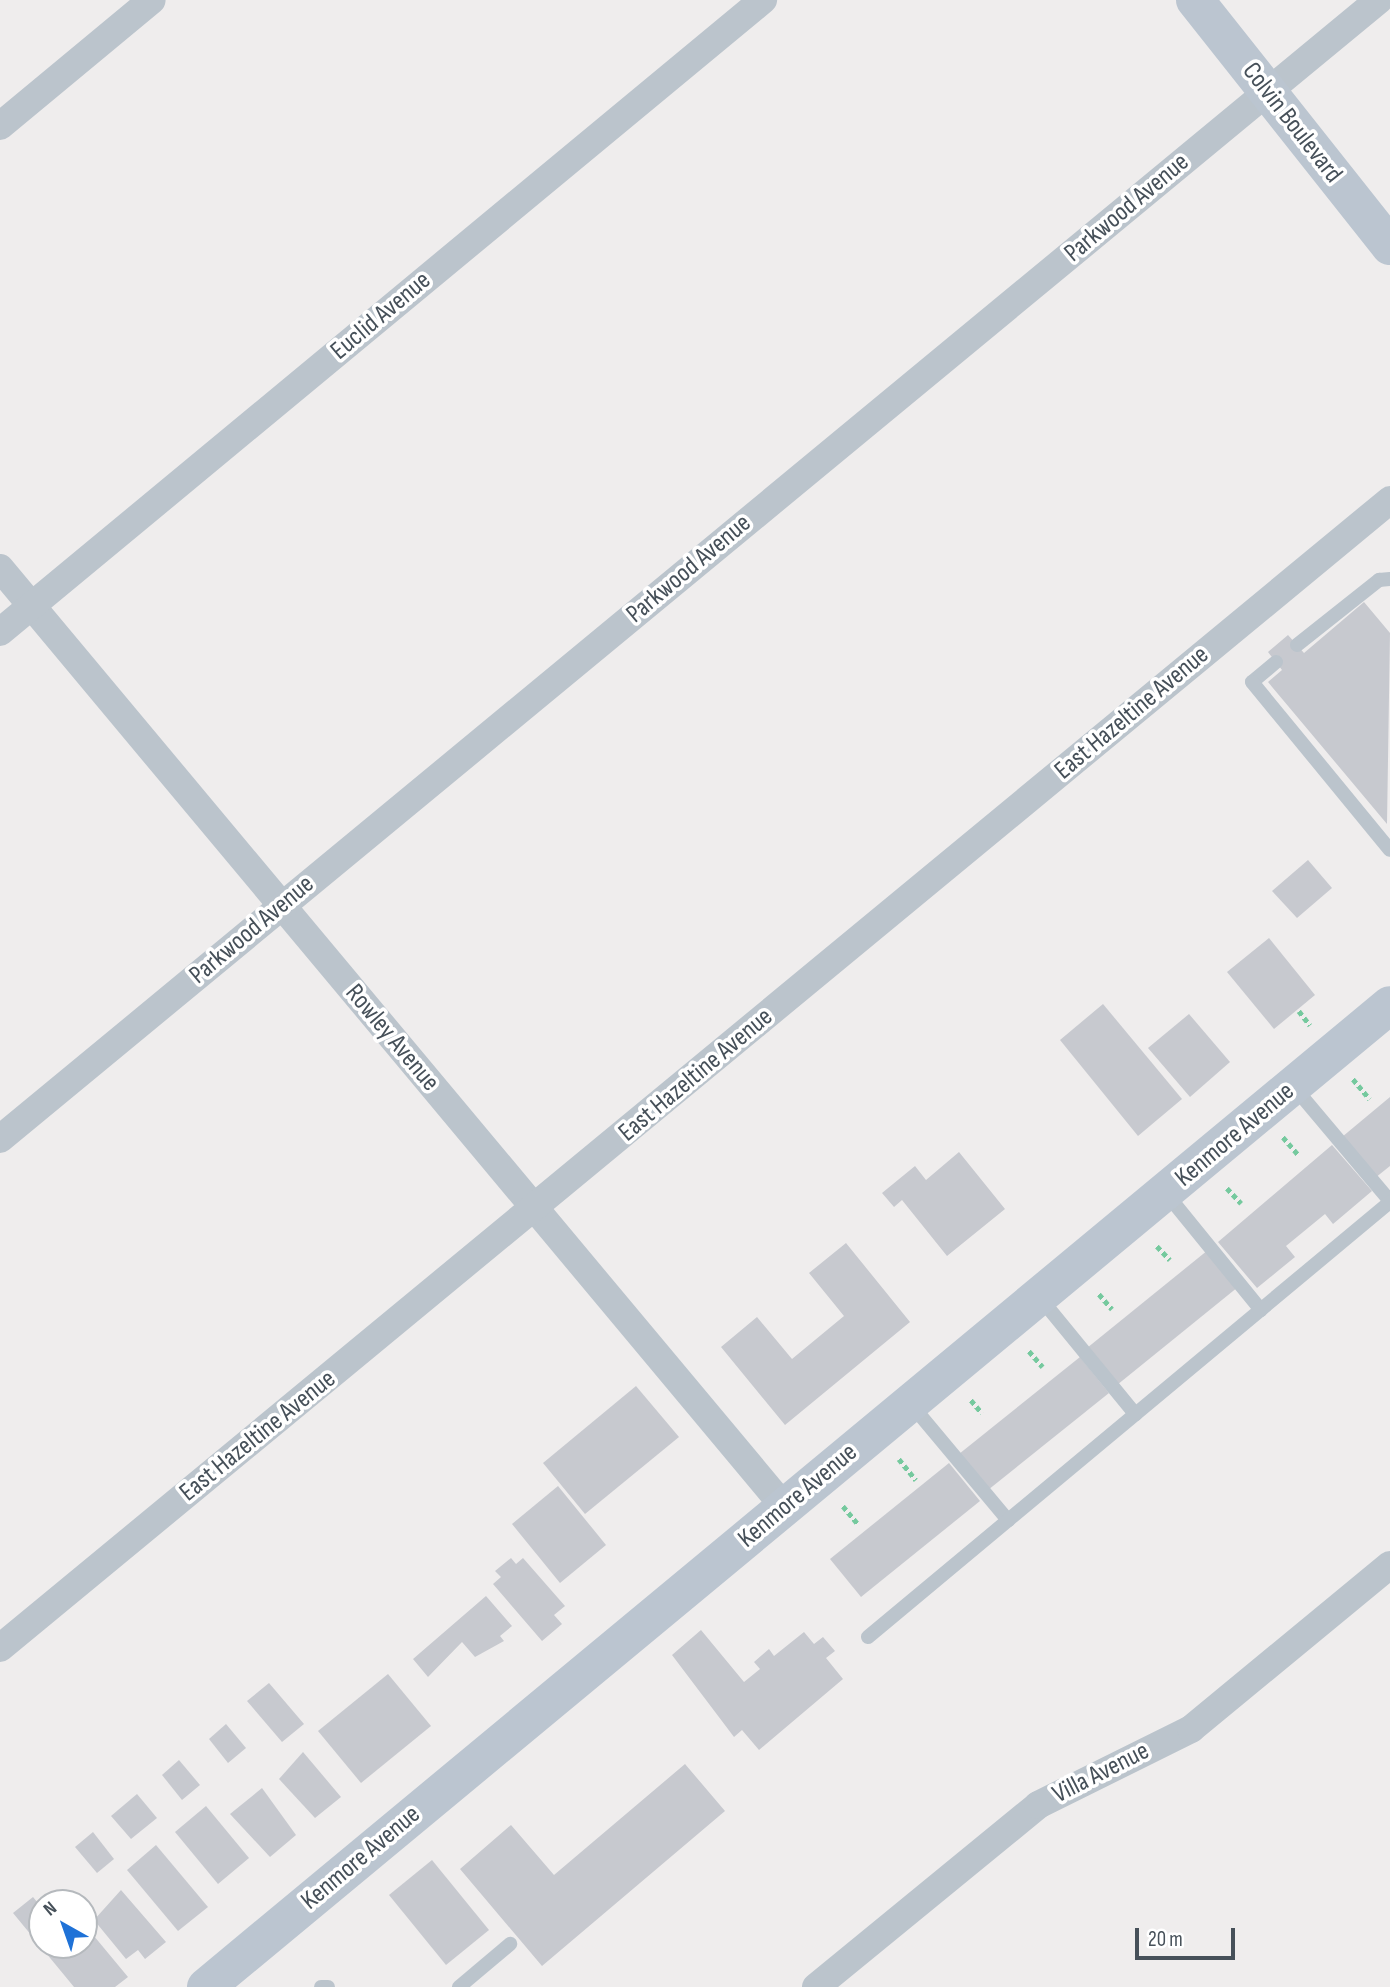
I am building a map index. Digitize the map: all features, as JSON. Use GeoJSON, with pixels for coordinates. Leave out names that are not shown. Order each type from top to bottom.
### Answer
{"type":"FeatureCollection","features":[{"type":"Feature","properties":{"kind":"main road","name":"Colvin Boulevard"},"geometry":{"type":"LineString","coordinates":[[1195,0],[1390,246]]}},
{"type":"Feature","properties":{"kind":"main road","name":"Kenmore Avenue"},"geometry":{"type":"LineString","coordinates":[[206,1987],[1390,1006]]}},
{"type":"Feature","properties":{"kind":"street"},"geometry":{"type":"LineString","coordinates":[[0,126],[152,0]]}},
{"type":"Feature","properties":{"kind":"street","name":"Euclid Avenue"},"geometry":{"type":"LineString","coordinates":[[0,632],[763,0]]}},
{"type":"Feature","properties":{"kind":"street","name":"Parkwood Avenue"},"geometry":{"type":"LineString","coordinates":[[0,1139],[1379,0]]}},
{"type":"Feature","properties":{"kind":"street","name":"East Hazeltine Avenue"},"geometry":{"type":"LineString","coordinates":[[0,1648],[1390,500]]}},
{"type":"Feature","properties":{"kind":"street","name":"Rowley Avenue"},"geometry":{"type":"LineString","coordinates":[[0,568],[785,1507]]}},
{"type":"Feature","properties":{"kind":"street","name":"Villa Avenue"},"geometry":{"type":"LineString","coordinates":[[816,1987],[1038,1805],[1191,1729],[1390,1565]]}},
{"type":"Feature","properties":{"kind":"lane"},"geometry":{"type":"LineString","coordinates":[[1297,645],[1379,580],[1390,579]]}},
{"type":"Feature","properties":{"kind":"lane"},"geometry":{"type":"LineString","coordinates":[[1276,662],[1252,682],[1390,850]]}},
{"type":"Feature","properties":{"kind":"lane"},"geometry":{"type":"LineString","coordinates":[[868,1637],[1390,1202],[1293,1086]]}},
{"type":"Feature","properties":{"kind":"lane"},"geometry":{"type":"LineString","coordinates":[[1165,1192],[1261,1310]]}},
{"type":"Feature","properties":{"kind":"lane"},"geometry":{"type":"LineString","coordinates":[[1039,1297],[1135,1414]]}},
{"type":"Feature","properties":{"kind":"lane"},"geometry":{"type":"LineString","coordinates":[[910,1403],[1008,1520]]}},
{"type":"Feature","properties":{"kind":"lane"},"geometry":{"type":"LineString","coordinates":[[459,1987],[510,1944]]}},
{"type":"Feature","properties":{"kind":"lane"},"geometry":{"type":"LineString","coordinates":[[321,1987],[328,1987]]}},
{"type":"Feature","properties":{"kind":"path"},"geometry":{"type":"LineString","coordinates":[[1299,1012],[1310,1026]]}},
{"type":"Feature","properties":{"kind":"path"},"geometry":{"type":"LineString","coordinates":[[1350,1075],[1370,1099]]}},
{"type":"Feature","properties":{"kind":"path"},"geometry":{"type":"LineString","coordinates":[[1280,1132],[1298,1154]]}},
{"type":"Feature","properties":{"kind":"path"},"geometry":{"type":"LineString","coordinates":[[1221,1180],[1241,1203]]}},
{"type":"Feature","properties":{"kind":"path"},"geometry":{"type":"LineString","coordinates":[[1150,1238],[1170,1260]]}},
{"type":"Feature","properties":{"kind":"path"},"geometry":{"type":"LineString","coordinates":[[1093,1286],[1112,1309]]}},
{"type":"Feature","properties":{"kind":"path"},"geometry":{"type":"LineString","coordinates":[[1024,1345],[1043,1367]]}},
{"type":"Feature","properties":{"kind":"path"},"geometry":{"type":"LineString","coordinates":[[965,1393],[982,1413]]}},
{"type":"Feature","properties":{"kind":"path"},"geometry":{"type":"LineString","coordinates":[[893,1452],[916,1480]]}},
{"type":"Feature","properties":{"kind":"path"},"geometry":{"type":"LineString","coordinates":[[836,1498],[858,1524]]}},
{"type":"Feature","properties":{"kind":"building"},"geometry":{"type":"Polygon","coordinates":[[[1364,602],[1390,633],[1387,824],[1268,682],[1282,670],[1268,652],[1288,635],[1304,653],[1364,602]]]}},
{"type":"Feature","properties":{"kind":"building"},"geometry":{"type":"Polygon","coordinates":[[[1308,860],[1332,888],[1297,918],[1272,891],[1308,860]]]}},
{"type":"Feature","properties":{"kind":"building"},"geometry":{"type":"Polygon","coordinates":[[[1269,938],[1315,995],[1274,1029],[1227,972],[1269,938]]]}},
{"type":"Feature","properties":{"kind":"building"},"geometry":{"type":"Polygon","coordinates":[[[1103,1004],[1182,1099],[1138,1136],[1060,1040],[1103,1004]]]}},
{"type":"Feature","properties":{"kind":"building"},"geometry":{"type":"Polygon","coordinates":[[[1189,1014],[1230,1062],[1190,1097],[1148,1048],[1189,1014]]]}},
{"type":"Feature","properties":{"kind":"building"},"geometry":{"type":"Polygon","coordinates":[[[1390,1097],[1390,1166],[1375,1178],[1342,1137],[1390,1097]]]}},
{"type":"Feature","properties":{"kind":"building"},"geometry":{"type":"Polygon","coordinates":[[[1332,1145],[1372,1191],[1333,1224],[1325,1214],[1286,1246],[1295,1257],[1257,1288],[1218,1242],[1332,1145]]]}},
{"type":"Feature","properties":{"kind":"building"},"geometry":{"type":"Polygon","coordinates":[[[959,1152],[1005,1209],[947,1256],[902,1200],[894,1207],[882,1193],[915,1166],[926,1180],[959,1152]]]}},
{"type":"Feature","properties":{"kind":"building"},"geometry":{"type":"Polygon","coordinates":[[[846,1243],[910,1322],[785,1425],[721,1347],[757,1317],[792,1359],[844,1316],[809,1273],[846,1243]]]}},
{"type":"Feature","properties":{"kind":"building"},"geometry":{"type":"Polygon","coordinates":[[[1208,1250],[1238,1287],[1117,1385],[1087,1348],[1208,1250]]]}},
{"type":"Feature","properties":{"kind":"building"},"geometry":{"type":"Polygon","coordinates":[[[1080,1357],[1109,1393],[988,1490],[959,1454],[1080,1357]]]}},
{"type":"Feature","properties":{"kind":"building"},"geometry":{"type":"Polygon","coordinates":[[[636,1386],[679,1437],[585,1514],[543,1463],[636,1386]]]}},
{"type":"Feature","properties":{"kind":"building"},"geometry":{"type":"Polygon","coordinates":[[[949,1463],[980,1501],[861,1597],[830,1559],[949,1463]]]}},
{"type":"Feature","properties":{"kind":"building"},"geometry":{"type":"Polygon","coordinates":[[[558,1486],[606,1545],[560,1583],[512,1524],[558,1486]]]}},
{"type":"Feature","properties":{"kind":"building"},"geometry":{"type":"Polygon","coordinates":[[[511,1558],[516,1564],[523,1558],[565,1606],[554,1615],[562,1624],[542,1641],[493,1584],[501,1577],[495,1571],[511,1558]]]}},
{"type":"Feature","properties":{"kind":"building"},"geometry":{"type":"Polygon","coordinates":[[[486,1596],[512,1626],[500,1636],[504,1641],[475,1657],[462,1642],[428,1677],[413,1659],[486,1596]]]}},
{"type":"Feature","properties":{"kind":"building"},"geometry":{"type":"Polygon","coordinates":[[[701,1630],[744,1682],[760,1669],[754,1662],[769,1649],[774,1656],[804,1632],[814,1644],[823,1637],[835,1651],[826,1658],[843,1679],[759,1750],[742,1730],[734,1737],[672,1655],[701,1630]]]}},
{"type":"Feature","properties":{"kind":"building"},"geometry":{"type":"Polygon","coordinates":[[[388,1674],[431,1726],[361,1783],[318,1731],[388,1674]]]}},
{"type":"Feature","properties":{"kind":"building"},"geometry":{"type":"Polygon","coordinates":[[[269,1683],[304,1724],[282,1742],[247,1701],[269,1683]]]}},
{"type":"Feature","properties":{"kind":"building"},"geometry":{"type":"Polygon","coordinates":[[[226,1724],[246,1748],[228,1763],[209,1739],[226,1724]]]}},
{"type":"Feature","properties":{"kind":"building"},"geometry":{"type":"Polygon","coordinates":[[[303,1752],[341,1797],[315,1818],[279,1779],[303,1752]]]}},
{"type":"Feature","properties":{"kind":"building"},"geometry":{"type":"Polygon","coordinates":[[[179,1760],[200,1785],[182,1800],[162,1775],[179,1760]]]}},
{"type":"Feature","properties":{"kind":"building"},"geometry":{"type":"Polygon","coordinates":[[[685,1764],[725,1811],[542,1966],[460,1869],[511,1825],[554,1875],[685,1764]]]}},
{"type":"Feature","properties":{"kind":"building"},"geometry":{"type":"Polygon","coordinates":[[[262,1788],[296,1835],[270,1857],[230,1814],[262,1788]]]}},
{"type":"Feature","properties":{"kind":"building"},"geometry":{"type":"Polygon","coordinates":[[[137,1794],[157,1818],[131,1839],[111,1816],[137,1794]]]}},
{"type":"Feature","properties":{"kind":"building"},"geometry":{"type":"Polygon","coordinates":[[[206,1806],[249,1858],[218,1884],[175,1832],[206,1806]]]}},
{"type":"Feature","properties":{"kind":"building"},"geometry":{"type":"Polygon","coordinates":[[[93,1832],[114,1859],[97,1873],[75,1847],[93,1832]]]}},
{"type":"Feature","properties":{"kind":"building"},"geometry":{"type":"Polygon","coordinates":[[[156,1845],[208,1907],[178,1931],[127,1870],[156,1845]]]}},
{"type":"Feature","properties":{"kind":"building"},"geometry":{"type":"Polygon","coordinates":[[[432,1860],[489,1930],[446,1965],[389,1895],[432,1860]]]}},
{"type":"Feature","properties":{"kind":"building"},"geometry":{"type":"Polygon","coordinates":[[[121,1890],[166,1942],[145,1959],[138,1950],[126,1959],[98,1925],[98,1916],[121,1890]]]}},
{"type":"Feature","properties":{"kind":"building"},"geometry":{"type":"Polygon","coordinates":[[[28,1901],[28,1931],[13,1913],[28,1901]]]}},
{"type":"Feature","properties":{"kind":"building"},"geometry":{"type":"Polygon","coordinates":[[[98,1941],[128,1977],[115,1987],[74,1987],[51,1959],[98,1959],[98,1941]]]}}]}
